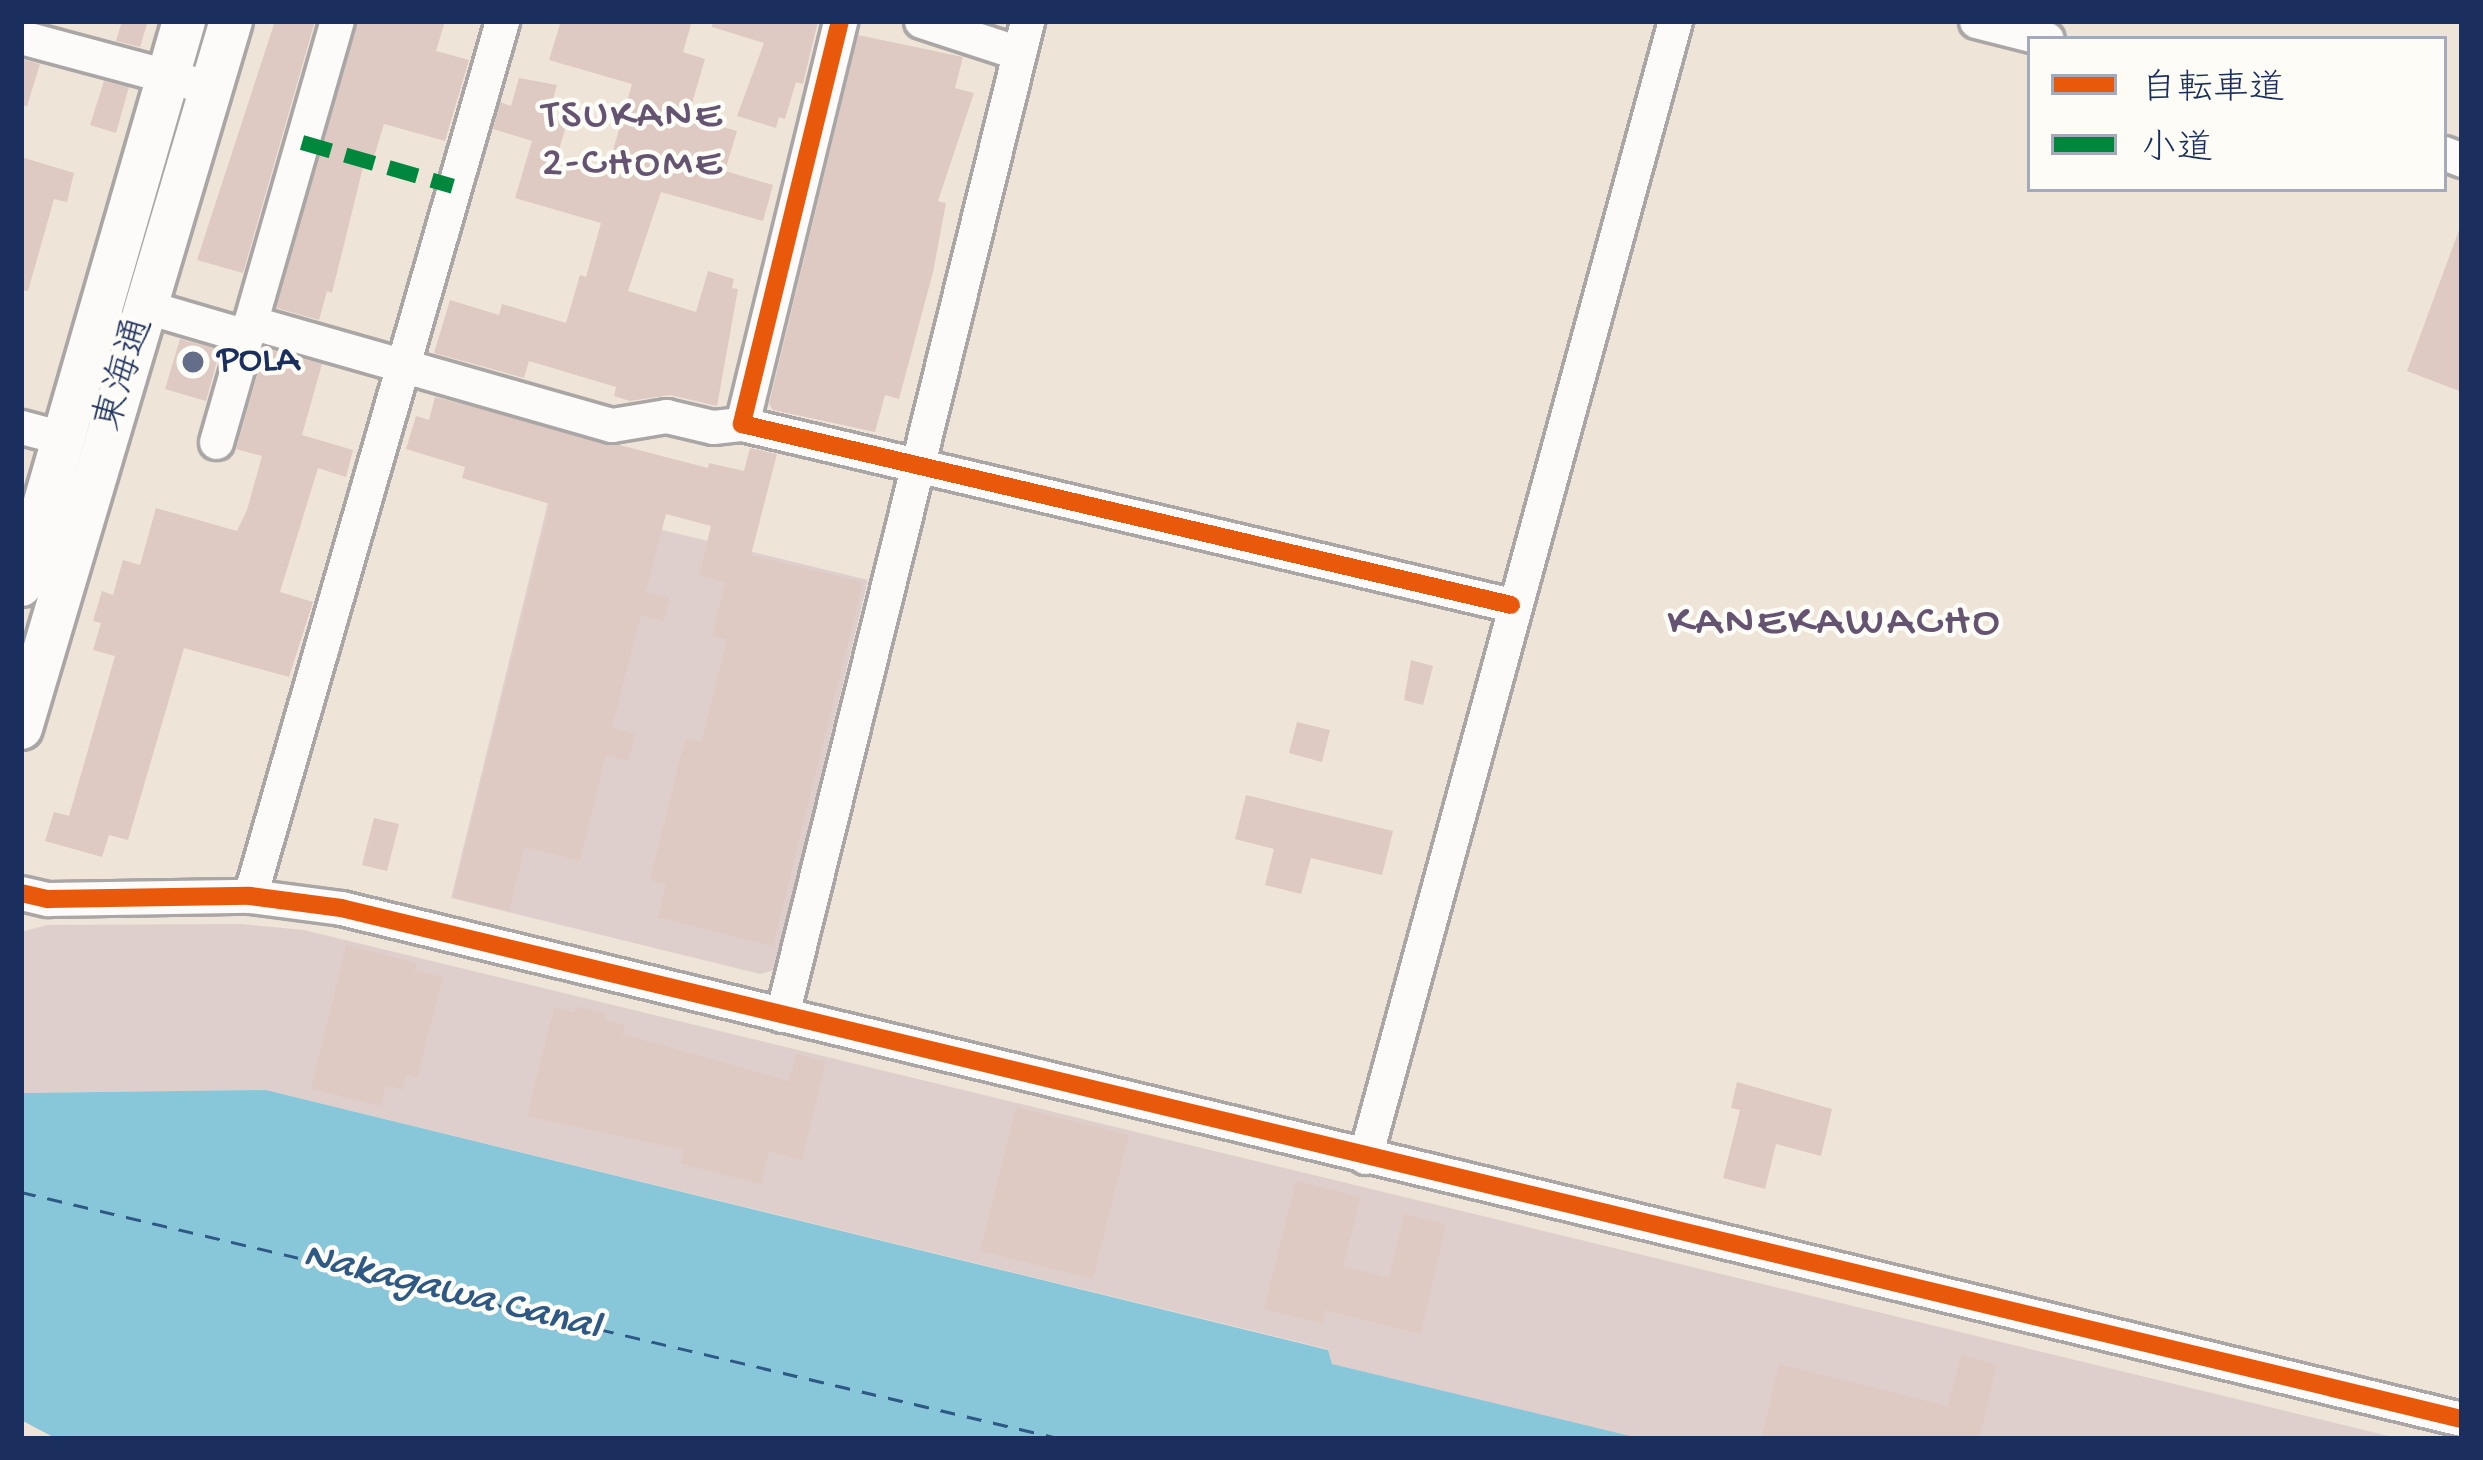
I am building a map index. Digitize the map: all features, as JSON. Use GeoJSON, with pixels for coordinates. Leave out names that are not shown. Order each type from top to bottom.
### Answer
{"type":"FeatureCollection","features":[{"type":"Feature","properties":{"kind":"main road"},"geometry":{"type":"LineString","coordinates":[[21,585],[184,21]]}},
{"type":"Feature","properties":{"kind":"main road","name":"東海通"},"geometry":{"type":"LineString","coordinates":[[21,728],[231,21]]}},
{"type":"Feature","properties":{"kind":"street"},"geometry":{"type":"LineString","coordinates":[[216,442],[338,21]]}},
{"type":"Feature","properties":{"kind":"street"},"geometry":{"type":"LineString","coordinates":[[250,896],[400,362],[502,21]]}},
{"type":"Feature","properties":{"kind":"street"},"geometry":{"type":"LineString","coordinates":[[742,424],[841,21]]}},
{"type":"Feature","properties":{"kind":"street"},"geometry":{"type":"LineString","coordinates":[[782,1015],[1023,37],[921,21]]}},
{"type":"Feature","properties":{"kind":"street"},"geometry":{"type":"LineString","coordinates":[[1364,1157],[1511,605],[1675,21]]}},
{"type":"Feature","properties":{"kind":"street"},"geometry":{"type":"LineString","coordinates":[[1976,21],[2035,36]]}},
{"type":"Feature","properties":{"kind":"street"},"geometry":{"type":"LineString","coordinates":[[21,37],[212,88]]}},
{"type":"Feature","properties":{"kind":"street"},"geometry":{"type":"LineString","coordinates":[[147,307],[400,362],[612,425],[666,416],[713,428],[742,424],[1511,605]]}},
{"type":"Feature","properties":{"kind":"street"},"geometry":{"type":"LineString","coordinates":[[21,427],[63,438]]}},
{"type":"Feature","properties":{"kind":"street"},"geometry":{"type":"LineString","coordinates":[[21,892],[48,899],[250,896],[341,908],[2462,1419]]}},
{"type":"Feature","properties":{"kind":"shaded area"},"geometry":{"type":"Polygon","coordinates":[[[548,502],[868,580],[774,970],[760,974],[451,898],[548,502]]]}},
{"type":"Feature","properties":{"kind":"shaded area"},"geometry":{"type":"Polygon","coordinates":[[[240,924],[304,930],[2401,1439],[1643,1439],[1331,1364],[1327,1349],[266,1090],[21,1093],[21,932],[47,925],[240,924]]]}},
{"type":"Feature","properties":{"kind":"water","name":"Nakagawa Canal"},"geometry":{"type":"Polygon","coordinates":[[[266,1090],[1328,1350],[1332,1364],[1643,1439],[57,1439],[21,1420],[21,1093],[266,1090]]]}},
{"type":"Feature","properties":{"kind":"building"},"geometry":{"type":"Polygon","coordinates":[[[122,21],[148,21],[140,47],[116,41],[122,21]]]}},
{"type":"Feature","properties":{"kind":"building"},"geometry":{"type":"Polygon","coordinates":[[[275,21],[315,21],[243,273],[197,260],[275,21]]]}},
{"type":"Feature","properties":{"kind":"building"},"geometry":{"type":"Polygon","coordinates":[[[357,21],[445,21],[436,51],[469,60],[445,141],[384,124],[374,157],[366,155],[332,293],[327,291],[319,320],[276,308],[357,21]]]}},
{"type":"Feature","properties":{"kind":"building"},"geometry":{"type":"Polygon","coordinates":[[[561,21],[692,21],[683,52],[705,59],[688,117],[737,131],[725,171],[773,185],[763,221],[661,192],[628,291],[696,312],[708,271],[734,279],[732,288],[738,289],[717,406],[670,395],[630,401],[614,396],[616,387],[529,361],[524,378],[434,353],[450,300],[499,315],[502,304],[566,323],[580,275],[586,277],[601,223],[515,198],[532,141],[493,129],[500,102],[511,106],[519,78],[557,85],[548,116],[567,122],[556,160],[606,175],[632,84],[549,60],[561,21]]]}},
{"type":"Feature","properties":{"kind":"building"},"geometry":{"type":"Polygon","coordinates":[[[713,21],[818,21],[803,84],[796,82],[785,119],[779,117],[776,128],[737,116],[764,43],[712,27],[713,21]]]}},
{"type":"Feature","properties":{"kind":"building"},"geometry":{"type":"Polygon","coordinates":[[[858,35],[963,57],[955,88],[974,93],[938,201],[946,203],[933,272],[899,399],[885,395],[875,432],[773,410],[769,404],[858,35]]]}},
{"type":"Feature","properties":{"kind":"building"},"geometry":{"type":"Polygon","coordinates":[[[21,59],[40,64],[27,106],[21,105],[21,59]]]}},
{"type":"Feature","properties":{"kind":"building"},"geometry":{"type":"Polygon","coordinates":[[[104,81],[129,87],[116,133],[90,125],[104,81]]]}},
{"type":"Feature","properties":{"kind":"building"},"geometry":{"type":"Polygon","coordinates":[[[21,157],[74,173],[67,202],[54,199],[28,291],[21,290],[21,157]]]}},
{"type":"Feature","properties":{"kind":"building"},"geometry":{"type":"Polygon","coordinates":[[[2462,230],[2462,392],[2407,371],[2462,230]]]}},
{"type":"Feature","properties":{"kind":"building"},"geometry":{"type":"Polygon","coordinates":[[[180,339],[220,350],[206,401],[165,389],[180,339]]]}},
{"type":"Feature","properties":{"kind":"building"},"geometry":{"type":"Polygon","coordinates":[[[265,348],[322,364],[302,435],[353,450],[346,477],[318,468],[280,592],[313,602],[289,677],[184,648],[128,840],[109,835],[102,857],[45,841],[54,812],[69,816],[115,656],[93,650],[101,623],[93,621],[102,591],[113,595],[123,560],[140,565],[156,508],[237,531],[262,456],[236,449],[265,348]]]}},
{"type":"Feature","properties":{"kind":"building"},"geometry":{"type":"Polygon","coordinates":[[[435,397],[708,468],[709,463],[744,471],[750,448],[777,454],[751,555],[863,582],[773,946],[658,917],[666,885],[650,880],[677,771],[686,739],[701,742],[727,640],[712,636],[725,582],[699,575],[711,526],[666,514],[646,592],[670,598],[664,621],[641,615],[612,728],[635,734],[629,761],[606,755],[580,861],[525,847],[509,911],[453,897],[550,504],[462,478],[465,467],[406,449],[416,416],[429,420],[435,397]]]}},
{"type":"Feature","properties":{"kind":"building"},"geometry":{"type":"Polygon","coordinates":[[[1411,660],[1433,666],[1423,705],[1404,700],[1411,660]]]}},
{"type":"Feature","properties":{"kind":"building"},"geometry":{"type":"Polygon","coordinates":[[[1297,722],[1330,730],[1322,762],[1289,753],[1297,722]]]}},
{"type":"Feature","properties":{"kind":"building"},"geometry":{"type":"Polygon","coordinates":[[[1246,795],[1393,831],[1382,875],[1311,858],[1301,894],[1265,885],[1274,849],[1235,839],[1246,795]]]}},
{"type":"Feature","properties":{"kind":"building"},"geometry":{"type":"Polygon","coordinates":[[[374,818],[399,824],[387,871],[362,865],[374,818]]]}},
{"type":"Feature","properties":{"kind":"building"},"geometry":{"type":"Polygon","coordinates":[[[346,945],[417,963],[415,970],[443,977],[417,1078],[406,1075],[403,1090],[386,1085],[381,1106],[311,1089],[346,945]]]}},
{"type":"Feature","properties":{"kind":"building"},"geometry":{"type":"Polygon","coordinates":[[[575,1006],[607,1014],[605,1020],[625,1025],[623,1034],[789,1081],[796,1054],[826,1061],[802,1160],[769,1151],[761,1184],[681,1164],[684,1150],[527,1116],[554,1007],[574,1012],[575,1006]]]}},
{"type":"Feature","properties":{"kind":"building"},"geometry":{"type":"Polygon","coordinates":[[[1737,1082],[1832,1109],[1821,1156],[1776,1144],[1765,1189],[1723,1178],[1740,1110],[1731,1108],[1737,1082]]]}},
{"type":"Feature","properties":{"kind":"building"},"geometry":{"type":"Polygon","coordinates":[[[1016,1107],[1129,1135],[1093,1279],[980,1251],[1016,1107]]]}},
{"type":"Feature","properties":{"kind":"building"},"geometry":{"type":"Polygon","coordinates":[[[1296,1181],[1361,1197],[1343,1266],[1389,1278],[1404,1214],[1446,1224],[1421,1334],[1325,1310],[1322,1323],[1264,1309],[1296,1181]]]}},
{"type":"Feature","properties":{"kind":"building"},"geometry":{"type":"Polygon","coordinates":[[[1961,1355],[1997,1365],[1979,1439],[1761,1439],[1779,1364],[1948,1406],[1961,1355]]]}},
{"type":"Feature","properties":{"kind":"ferry route"},"geometry":{"type":"LineString","coordinates":[[21,1192],[1062,1439]]}},
{"type":"Feature","properties":{"kind":"marked path"},"geometry":{"type":"LineString","coordinates":[[302,142],[453,186]]}},
{"type":"Feature","properties":{"kind":"cycle path"},"geometry":{"type":"LineString","coordinates":[[840,21],[742,424],[1511,605]]}},
{"type":"Feature","properties":{"kind":"cycle path"},"geometry":{"type":"LineString","coordinates":[[21,893],[48,899],[250,896],[341,908],[2462,1419]]}},
{"type":"Feature","properties":{"kind":"place","name":"POLA"},"geometry":{"type":"Point","coordinates":[193,362]}},
{"type":"Feature","properties":{"kind":"district","name":"TSUKANE 2-CHOME"},"geometry":{"type":"Point","coordinates":[633,142]}},
{"type":"Feature","properties":{"kind":"district","name":"KANEKAWACHO"},"geometry":{"type":"Point","coordinates":[1835,624]}}]}
